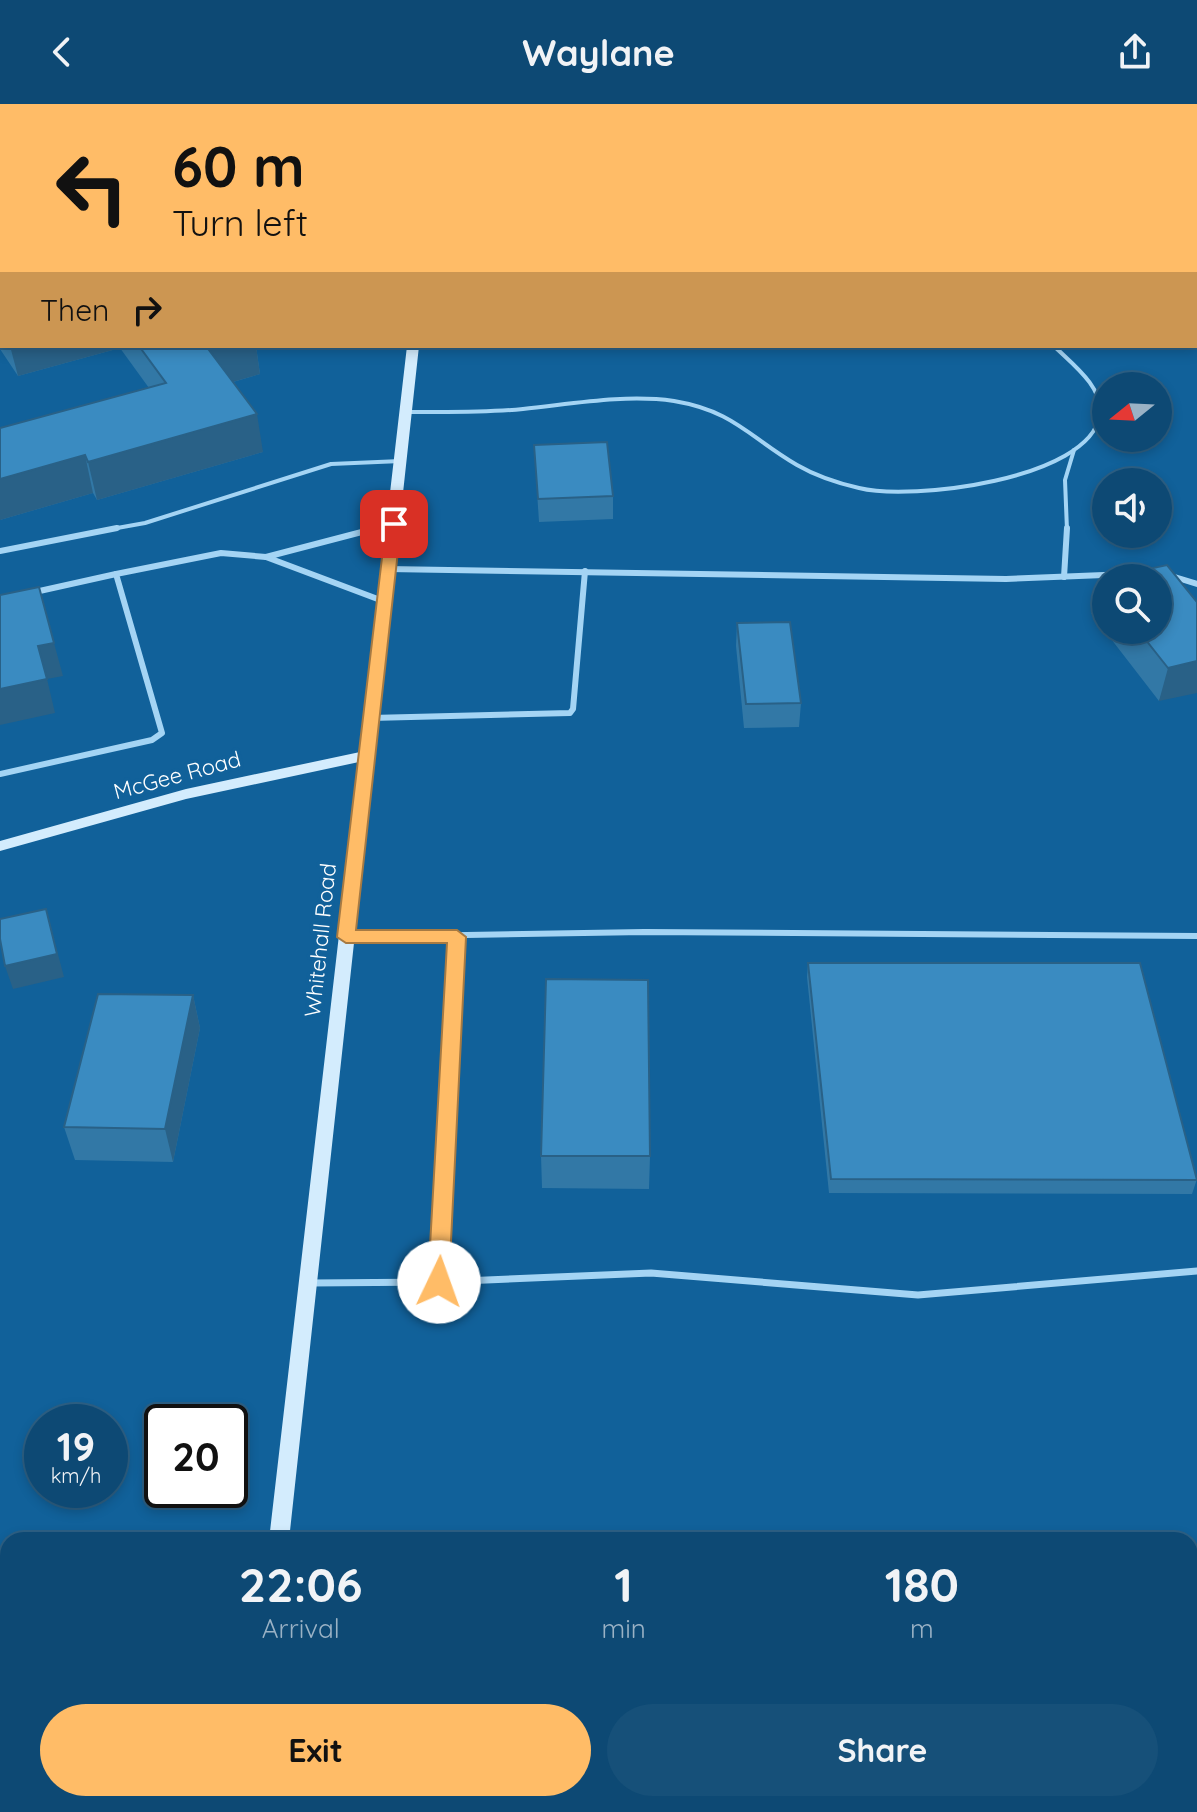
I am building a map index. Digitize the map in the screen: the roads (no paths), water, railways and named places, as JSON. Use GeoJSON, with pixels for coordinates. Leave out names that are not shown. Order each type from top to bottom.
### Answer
{"type":"FeatureCollection","features":[{"type":"Feature","properties":{"kind":"main road","name":"Whitehall Road"},"geometry":{"type":"LineString","coordinates":[[280,1532],[413,348]]}},
{"type":"Feature","properties":{"kind":"main road","name":"McGee Road"},"geometry":{"type":"LineString","coordinates":[[0,846],[186,794],[367,755]]}},
{"type":"Feature","properties":{"kind":"lane"},"geometry":{"type":"LineString","coordinates":[[407,412],[501,411],[612,400],[673,401],[733,419],[789,463],[828,479],[877,492],[947,490],[999,480],[1059,460],[1090,439],[1100,415],[1092,385],[1056,348]]}},
{"type":"Feature","properties":{"kind":"lane"},"geometry":{"type":"LineString","coordinates":[[1064,577],[1067,536],[1065,480],[1074,450]]}},
{"type":"Feature","properties":{"kind":"lane"},"geometry":{"type":"LineString","coordinates":[[0,551],[145,523],[331,464],[401,461]]}},
{"type":"Feature","properties":{"kind":"lane"},"geometry":{"type":"LineString","coordinates":[[266,557],[394,524]]}},
{"type":"Feature","properties":{"kind":"lane"},"geometry":{"type":"LineString","coordinates":[[28,593],[221,553],[266,557],[385,601]]}},
{"type":"Feature","properties":{"kind":"lane"},"geometry":{"type":"LineString","coordinates":[[388,569],[1006,579],[1092,576]]}},
{"type":"Feature","properties":{"kind":"lane"},"geometry":{"type":"LineString","coordinates":[[371,718],[570,713],[573,709],[585,571]]}},
{"type":"Feature","properties":{"kind":"lane"},"geometry":{"type":"LineString","coordinates":[[0,774],[152,740],[162,733],[116,574]]}},
{"type":"Feature","properties":{"kind":"lane"},"geometry":{"type":"LineString","coordinates":[[1172,577],[1197,584]]}},
{"type":"Feature","properties":{"kind":"lane"},"geometry":{"type":"LineString","coordinates":[[346,937],[644,932],[1197,936]]}},
{"type":"Feature","properties":{"kind":"lane"},"geometry":{"type":"LineString","coordinates":[[439,1282],[457,937]]}},
{"type":"Feature","properties":{"kind":"lane"},"geometry":{"type":"LineString","coordinates":[[307,1283],[439,1282],[651,1273],[918,1295],[1197,1271]]}}]}
